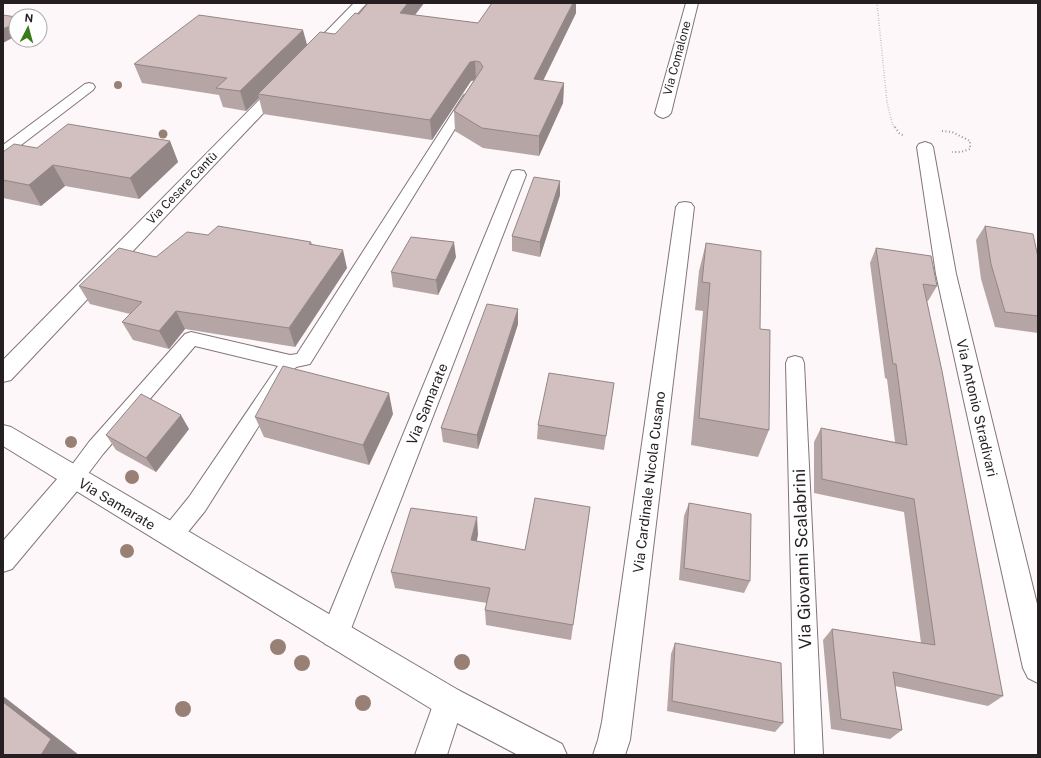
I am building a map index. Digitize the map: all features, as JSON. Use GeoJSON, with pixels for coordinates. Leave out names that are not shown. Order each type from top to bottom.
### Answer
{"type":"FeatureCollection","features":[{"type":"Feature","properties":{"kind":"street","name":"Via Cesare Cantù"},"geometry":{"type":"LineString","coordinates":[[3,374],[362,3]]}},
{"type":"Feature","properties":{"kind":"street","name":"Via Comalone"},"geometry":{"type":"LineString","coordinates":[[662,113],[692,3]]}},
{"type":"Feature","properties":{"kind":"street","name":"Via Antonio Stradivari"},"geometry":{"type":"LineString","coordinates":[[925,147],[946,274],[1038,668]]}},
{"type":"Feature","properties":{"kind":"street","name":"Via Samarate"},"geometry":{"type":"LineString","coordinates":[[335,634],[518,174]]}},
{"type":"Feature","properties":{"kind":"street","name":"Via Cardinale Nicola Cusano"},"geometry":{"type":"LineString","coordinates":[[609,755],[614,740],[618,714],[685,207]]}},
{"type":"Feature","properties":{"kind":"street","name":"Via Samarate"},"geometry":{"type":"LineString","coordinates":[[3,434],[449,702],[551,755]]}},
{"type":"Feature","properties":{"kind":"street"},"geometry":{"type":"LineString","coordinates":[[3,560],[74,477]]}},
{"type":"Feature","properties":{"kind":"street"},"geometry":{"type":"LineString","coordinates":[[431,755],[449,702]]}},
{"type":"Feature","properties":{"kind":"lane"},"geometry":{"type":"LineString","coordinates":[[74,477],[96,448],[191,338],[290,362],[303,359],[476,85]]}},
{"type":"Feature","properties":{"kind":"lane"},"geometry":{"type":"LineString","coordinates":[[3,152],[88,87]]}},
{"type":"Feature","properties":{"kind":"lane"},"geometry":{"type":"LineString","coordinates":[[171,536],[197,504],[290,362]]}},
{"type":"Feature","properties":{"kind":"lane","name":"Via Giovanni Scalabrini"},"geometry":{"type":"LineString","coordinates":[[795,363],[809,755]]}},
{"type":"Feature","properties":{"kind":"path"},"geometry":{"type":"LineString","coordinates":[[877,3],[888,102],[892,123],[899,132],[911,141],[925,147]]}},
{"type":"Feature","properties":{"kind":"building"},"geometry":{"type":"Polygon","coordinates":[[[368,3],[408,3],[400,13],[478,23],[492,3],[573,3],[534,79],[564,83],[539,136],[482,128],[454,111],[483,67],[480,62],[475,61],[470,62],[430,120],[258,94],[320,32],[335,34],[355,13],[359,14],[368,3]]]}},
{"type":"Feature","properties":{"kind":"building"},"geometry":{"type":"Polygon","coordinates":[[[3,15],[8,16],[8,27],[3,29],[3,15]]]}},
{"type":"Feature","properties":{"kind":"building"},"geometry":{"type":"Polygon","coordinates":[[[199,15],[303,30],[240,91],[216,88],[227,78],[134,64],[199,15]]]}},
{"type":"Feature","properties":{"kind":"building"},"geometry":{"type":"Polygon","coordinates":[[[68,124],[170,141],[130,178],[53,165],[29,185],[3,180],[3,152],[14,144],[37,148],[68,124]]]}},
{"type":"Feature","properties":{"kind":"building"},"geometry":{"type":"Polygon","coordinates":[[[534,177],[560,181],[540,242],[512,236],[534,177]]]}},
{"type":"Feature","properties":{"kind":"building"},"geometry":{"type":"Polygon","coordinates":[[[218,226],[311,242],[309,244],[343,250],[289,328],[176,311],[159,331],[122,322],[142,302],[79,286],[119,248],[156,257],[187,232],[208,235],[218,226]]]}},
{"type":"Feature","properties":{"kind":"building"},"geometry":{"type":"Polygon","coordinates":[[[985,226],[1033,234],[1038,257],[1038,316],[1005,312],[991,264],[985,226]]]}},
{"type":"Feature","properties":{"kind":"building"},"geometry":{"type":"Polygon","coordinates":[[[411,237],[454,242],[436,280],[391,272],[411,237]]]}},
{"type":"Feature","properties":{"kind":"building"},"geometry":{"type":"Polygon","coordinates":[[[706,243],[761,251],[760,329],[770,330],[769,430],[699,418],[710,283],[702,282],[706,243]]]}},
{"type":"Feature","properties":{"kind":"building"},"geometry":{"type":"Polygon","coordinates":[[[876,248],[931,256],[937,286],[923,284],[942,371],[1003,696],[893,672],[902,730],[841,719],[832,629],[935,645],[914,499],[822,479],[821,428],[907,445],[896,364],[893,364],[876,248]]]}},
{"type":"Feature","properties":{"kind":"building"},"geometry":{"type":"Polygon","coordinates":[[[487,304],[518,309],[477,435],[441,428],[487,304]]]}},
{"type":"Feature","properties":{"kind":"building"},"geometry":{"type":"Polygon","coordinates":[[[283,366],[389,393],[363,445],[255,417],[283,366]]]}},
{"type":"Feature","properties":{"kind":"building"},"geometry":{"type":"Polygon","coordinates":[[[549,373],[614,383],[606,436],[538,425],[549,373]]]}},
{"type":"Feature","properties":{"kind":"building"},"geometry":{"type":"Polygon","coordinates":[[[141,394],[181,415],[146,458],[106,435],[141,394]]]}},
{"type":"Feature","properties":{"kind":"building"},"geometry":{"type":"Polygon","coordinates":[[[535,498],[590,507],[573,625],[485,610],[490,588],[391,572],[411,508],[477,517],[471,540],[525,550],[535,498]]]}},
{"type":"Feature","properties":{"kind":"building"},"geometry":{"type":"Polygon","coordinates":[[[689,503],[751,514],[750,581],[684,568],[689,503]]]}},
{"type":"Feature","properties":{"kind":"building"},"geometry":{"type":"Polygon","coordinates":[[[675,643],[781,663],[783,723],[672,701],[675,643]]]}},
{"type":"Feature","properties":{"kind":"building"},"geometry":{"type":"Polygon","coordinates":[[[3,702],[51,739],[41,755],[3,755],[3,702]]]}}]}
